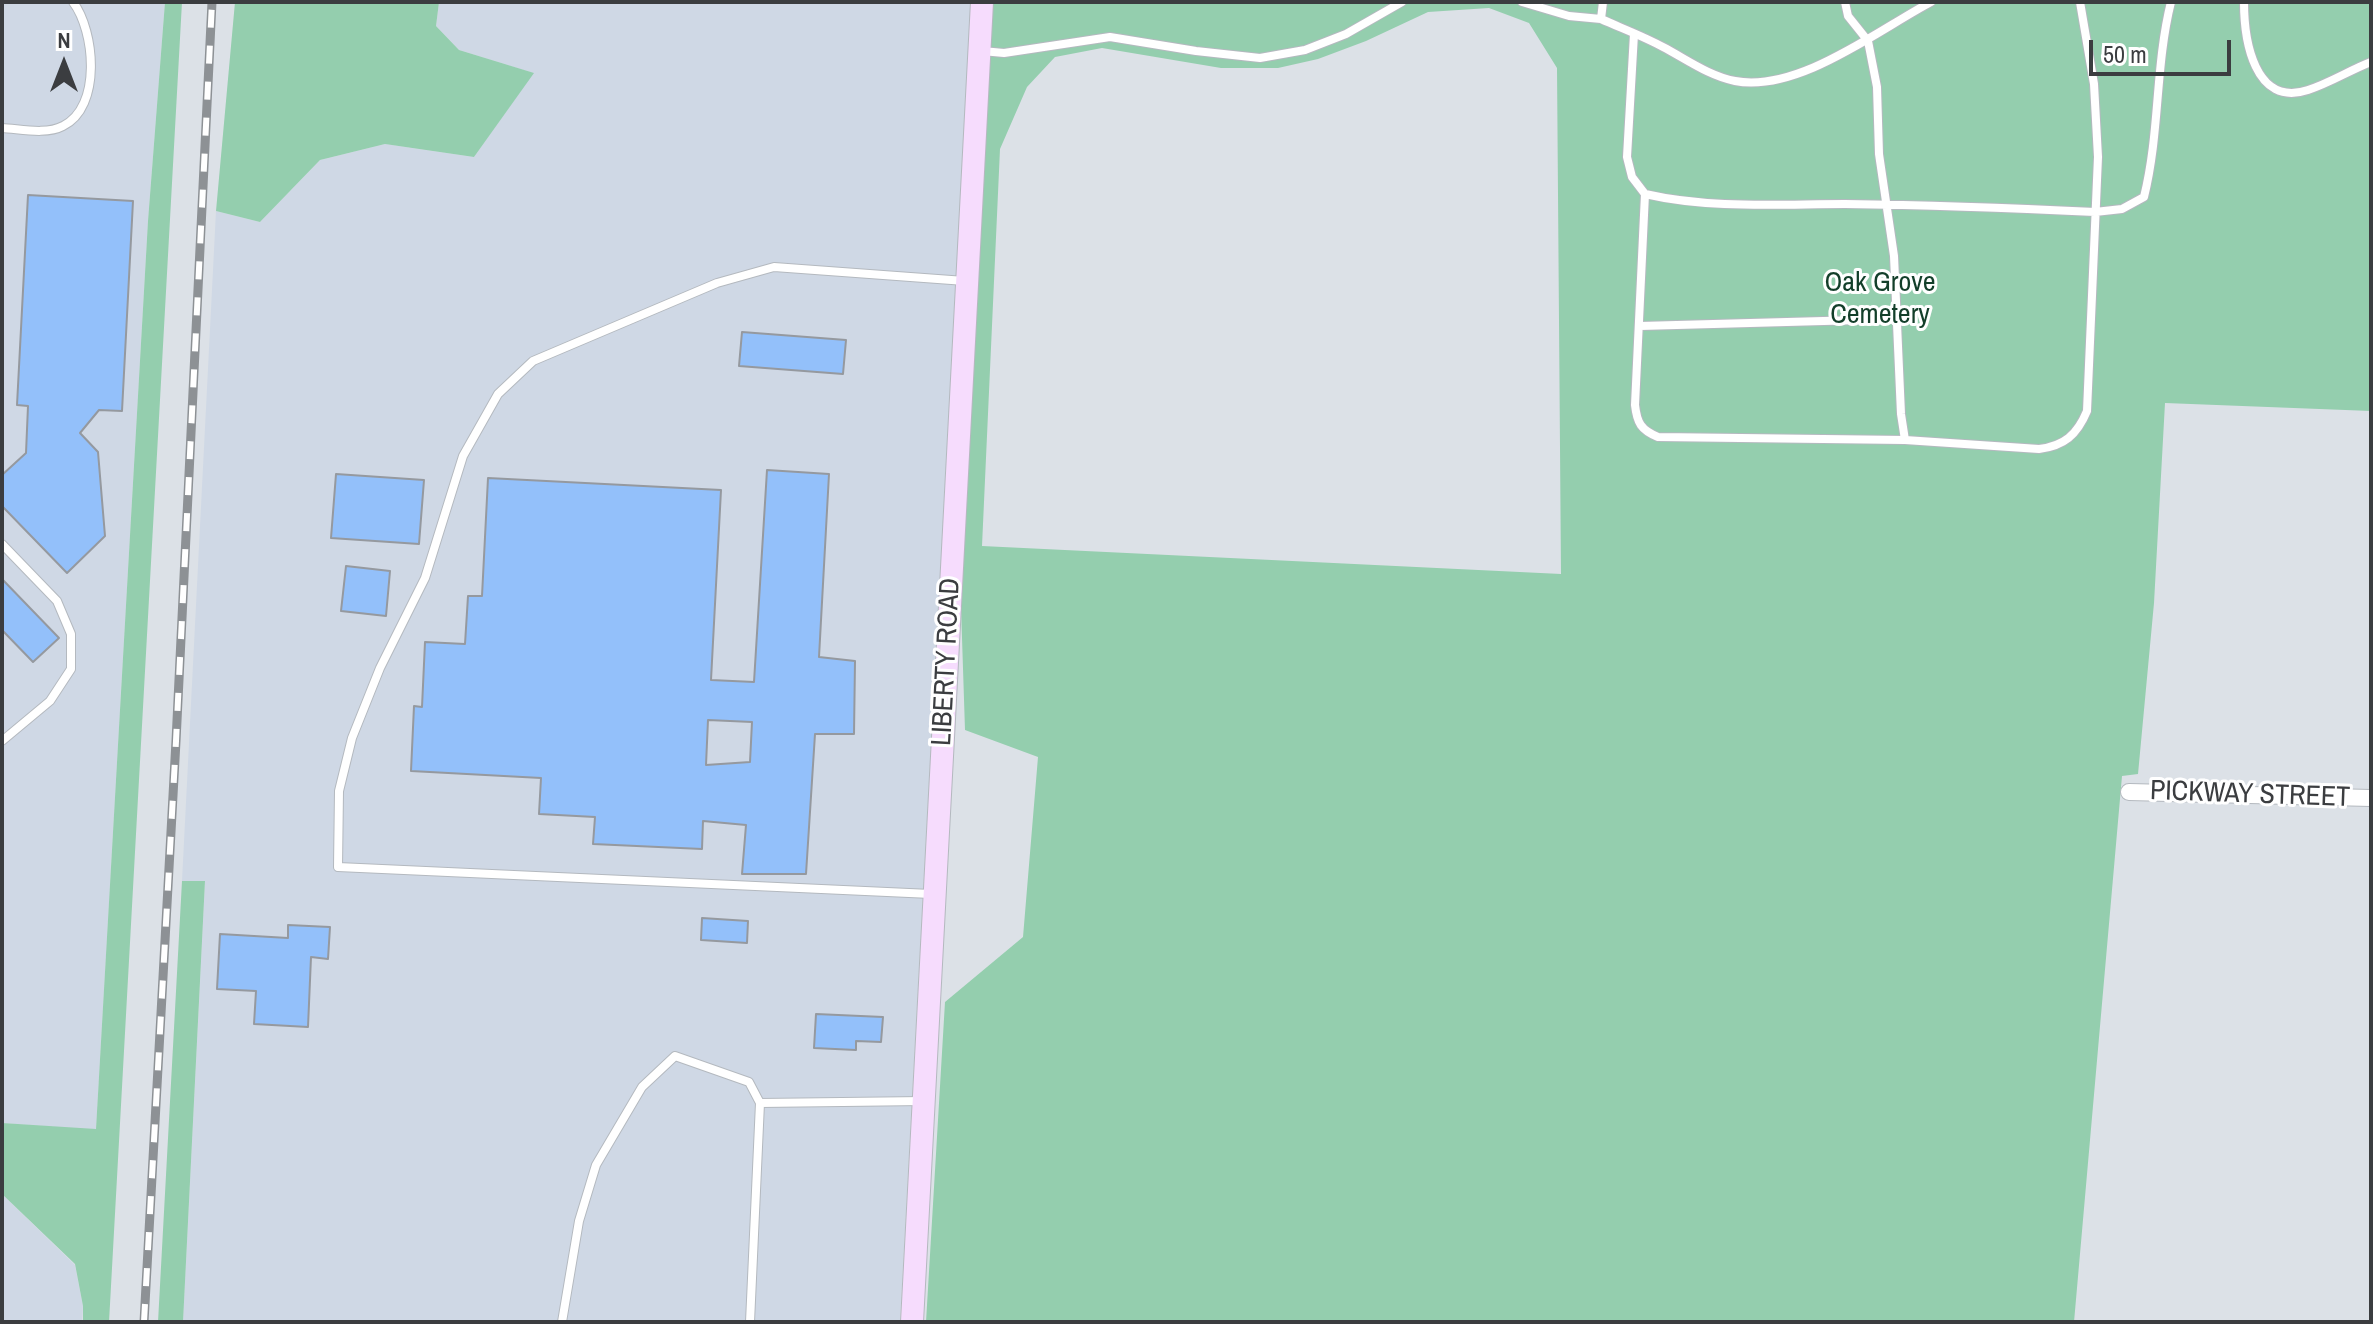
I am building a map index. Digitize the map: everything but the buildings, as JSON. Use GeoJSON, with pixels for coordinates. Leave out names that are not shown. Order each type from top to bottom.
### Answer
{"type":"FeatureCollection","features":[{"type":"Feature","properties":{"kind":"street","name":"LIBERTY ROAD"},"geometry":{"type":"LineString","coordinates":[[912,1322],[982,2]]}},
{"type":"Feature","properties":{"kind":"street","name":"PICKWAY STREET"},"geometry":{"type":"LineString","coordinates":[[2129,792],[2371,798]]}},
{"type":"Feature","properties":{"kind":"lane"},"geometry":{"type":"LineString","coordinates":[[2,128],[50,130],[68,124],[78,112],[86,96],[92,52],[88,30],[73,2]]}},
{"type":"Feature","properties":{"kind":"lane"},"geometry":{"type":"LineString","coordinates":[[979,51],[1004,53],[1110,37],[1260,58],[1305,50],[1346,34],[1402,2]]}},
{"type":"Feature","properties":{"kind":"lane"},"geometry":{"type":"LineString","coordinates":[[1522,2],[1569,16],[1601,19],[1709,72],[1735,81],[1761,82],[1784,78],[1868,41],[1931,2]]}},
{"type":"Feature","properties":{"kind":"lane"},"geometry":{"type":"LineString","coordinates":[[1601,19],[1603,2]]}},
{"type":"Feature","properties":{"kind":"lane"},"geometry":{"type":"LineString","coordinates":[[1845,2],[1848,16],[1868,41],[1877,87],[1879,154],[1894,256],[1901,414],[1905,440]]}},
{"type":"Feature","properties":{"kind":"lane"},"geometry":{"type":"LineString","coordinates":[[1645,194],[1635,405],[1636,420],[1644,431],[1658,437],[1905,440],[2039,449],[2055,447],[2070,439],[2080,428],[2087,411],[2098,157],[2094,84],[2080,2]]}},
{"type":"Feature","properties":{"kind":"lane"},"geometry":{"type":"LineString","coordinates":[[1634,34],[1627,157],[1632,177],[1645,194],[1678,202],[1721,204],[1888,204],[2095,212],[2122,209],[2144,197],[2152,166],[2157,85],[2171,2]]}},
{"type":"Feature","properties":{"kind":"lane"},"geometry":{"type":"LineString","coordinates":[[2244,2],[2248,48],[2258,72],[2270,86],[2284,92],[2306,91],[2371,62]]}},
{"type":"Feature","properties":{"kind":"lane"},"geometry":{"type":"LineString","coordinates":[[936,894],[338,867],[339,791],[352,738],[380,668],[425,578],[463,456],[498,394],[533,361],[717,283],[774,267],[967,281]]}},
{"type":"Feature","properties":{"kind":"lane"},"geometry":{"type":"LineString","coordinates":[[1640,326],[1897,319]]}},
{"type":"Feature","properties":{"kind":"lane"},"geometry":{"type":"LineString","coordinates":[[2,544],[57,601],[71,634],[71,669],[50,701],[2,741]]}},
{"type":"Feature","properties":{"kind":"lane"},"geometry":{"type":"LineString","coordinates":[[562,1322],[579,1221],[596,1165],[642,1087],[675,1056],[749,1082],[760,1103],[750,1322]]}},
{"type":"Feature","properties":{"kind":"lane"},"geometry":{"type":"LineString","coordinates":[[760,1103],[924,1101]]}},
{"type":"Feature","properties":{"kind":"shaded area"},"geometry":{"type":"Polygon","coordinates":[[[2,2],[165,2],[148,221],[96,1130],[2,1123],[2,2]]]}},
{"type":"Feature","properties":{"kind":"shaded area"},"geometry":{"type":"Polygon","coordinates":[[[439,2],[971,2],[900,1322],[183,1322],[205,882],[182,881],[216,211],[260,222],[320,160],[385,144],[474,157],[533,73],[459,50],[436,26],[439,2]]]}},
{"type":"Feature","properties":{"kind":"shaded area"},"geometry":{"type":"Polygon","coordinates":[[[2,1194],[75,1265],[83,1306],[82,1322],[2,1322],[2,1194]]]}},
{"type":"Feature","properties":{"kind":"green space"},"geometry":{"type":"Polygon","coordinates":[[[165,2],[182,2],[109,1322],[83,1322],[75,1264],[2,1194],[2,1123],[96,1129],[148,221],[165,2]]]}},
{"type":"Feature","properties":{"kind":"green space"},"geometry":{"type":"Polygon","coordinates":[[[235,2],[439,2],[436,26],[459,50],[534,73],[474,157],[385,144],[320,160],[260,222],[216,211],[235,2]]]}},
{"type":"Feature","properties":{"kind":"green space","name":"Oak Grove Cemetery"},"geometry":{"type":"Polygon","coordinates":[[[992,2],[2371,2],[2371,411],[2165,403],[2154,603],[2138,774],[2122,776],[2074,1322],[926,1322],[945,1002],[1023,937],[1038,757],[965,730],[960,576],[992,2]],[[1489,8],[1428,12],[1318,59],[1278,68],[1221,68],[1102,48],[1055,57],[1027,87],[1000,149],[982,546],[1561,574],[1557,68],[1529,23],[1489,8]]]}},
{"type":"Feature","properties":{"kind":"green space"},"geometry":{"type":"Polygon","coordinates":[[[182,881],[205,881],[183,1322],[158,1322],[182,881]]]}},
{"type":"Feature","properties":{"kind":"railway"},"geometry":{"type":"LineString","coordinates":[[144,1322],[212,2]]}}]}
